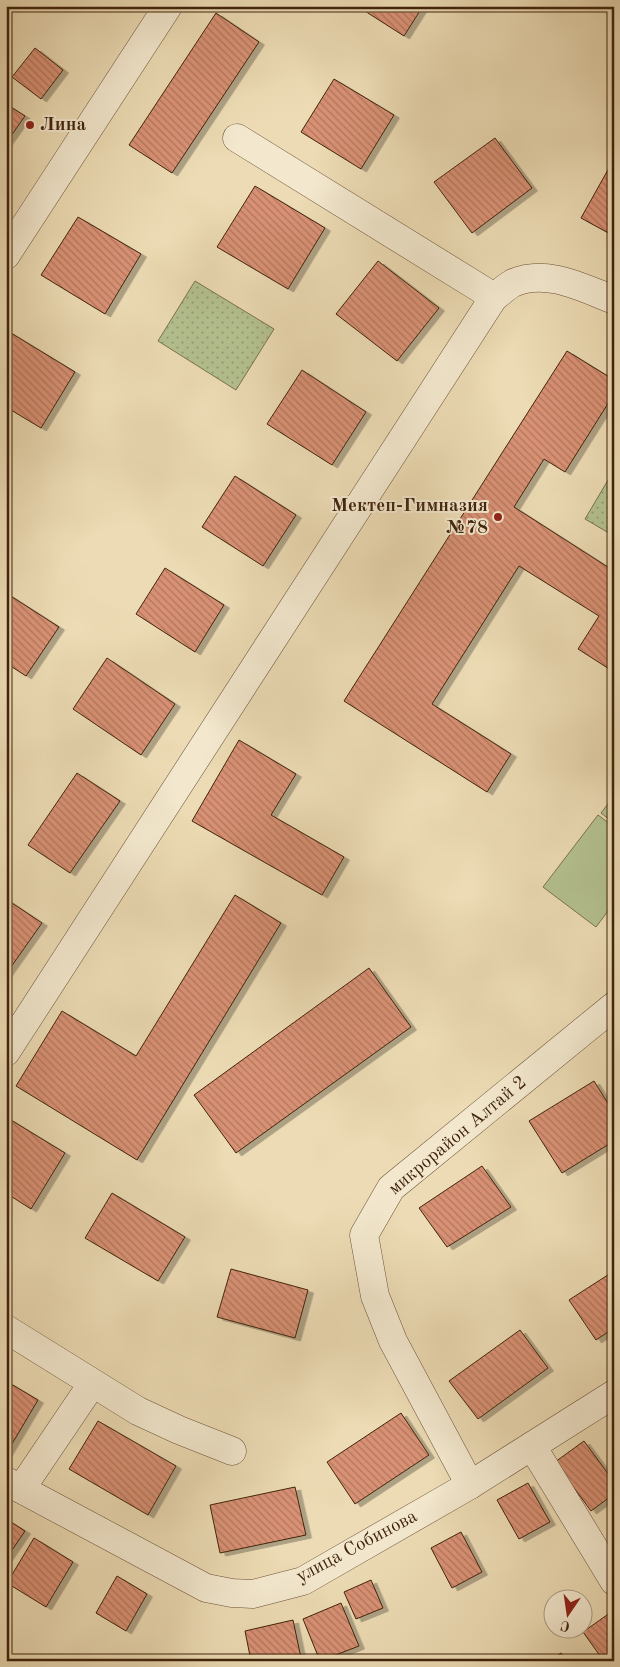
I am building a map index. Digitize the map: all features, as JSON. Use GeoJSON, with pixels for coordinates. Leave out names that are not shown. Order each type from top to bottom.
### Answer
{"type":"FeatureCollection","features":[{"type":"Feature","properties":{"kind":"street"},"geometry":{"type":"LineString","coordinates":[[6,255],[168,6]]}},
{"type":"Feature","properties":{"kind":"street"},"geometry":{"type":"LineString","coordinates":[[237,138],[494,297]]}},
{"type":"Feature","properties":{"kind":"street"},"geometry":{"type":"LineString","coordinates":[[6,1052],[494,297],[513,283],[541,276],[569,282],[614,300]]}},
{"type":"Feature","properties":{"kind":"street","name":"микрорайон Алтай 2"},"geometry":{"type":"LineString","coordinates":[[470,1485],[393,1341],[375,1296],[364,1235],[391,1188],[614,1006]]}},
{"type":"Feature","properties":{"kind":"street"},"geometry":{"type":"LineString","coordinates":[[6,1329],[92,1384],[154,1419],[232,1451]]}},
{"type":"Feature","properties":{"kind":"street"},"geometry":{"type":"LineString","coordinates":[[14,1485],[92,1384]]}},
{"type":"Feature","properties":{"kind":"street","name":"улица Собинова"},"geometry":{"type":"LineString","coordinates":[[14,1485],[206,1588],[232,1593],[253,1594],[302,1580],[470,1485],[614,1394]]}},
{"type":"Feature","properties":{"kind":"street"},"geometry":{"type":"LineString","coordinates":[[532,1446],[614,1581]]}},
{"type":"Feature","properties":{"kind":"green space"},"geometry":{"type":"Polygon","coordinates":[[[195,281],[274,329],[236,390],[158,341],[195,281]]]}},
{"type":"Feature","properties":{"kind":"green space"},"geometry":{"type":"Polygon","coordinates":[[[614,470],[614,536],[585,519],[614,470]]]}},
{"type":"Feature","properties":{"kind":"green space"},"geometry":{"type":"Polygon","coordinates":[[[614,796],[614,823],[601,813],[614,796]]]}},
{"type":"Feature","properties":{"kind":"green space"},"geometry":{"type":"Polygon","coordinates":[[[598,815],[614,827],[614,903],[596,927],[543,887],[598,815]]]}},
{"type":"Feature","properties":{"kind":"building"},"geometry":{"type":"Polygon","coordinates":[[[357,6],[423,6],[404,36],[357,6]]]}},
{"type":"Feature","properties":{"kind":"building"},"geometry":{"type":"Polygon","coordinates":[[[216,13],[259,42],[172,173],[129,145],[216,13]]]}},
{"type":"Feature","properties":{"kind":"building"},"geometry":{"type":"Polygon","coordinates":[[[35,48],[63,70],[41,99],[12,77],[35,48]]]}},
{"type":"Feature","properties":{"kind":"building"},"geometry":{"type":"Polygon","coordinates":[[[334,79],[394,115],[361,169],[301,132],[334,79]]]}},
{"type":"Feature","properties":{"kind":"building"},"geometry":{"type":"Polygon","coordinates":[[[6,104],[25,116],[6,143],[6,104]]]}},
{"type":"Feature","properties":{"kind":"building"},"geometry":{"type":"Polygon","coordinates":[[[495,138],[532,188],[472,233],[434,182],[495,138]]]}},
{"type":"Feature","properties":{"kind":"building"},"geometry":{"type":"Polygon","coordinates":[[[614,159],[614,236],[581,218],[614,159]]]}},
{"type":"Feature","properties":{"kind":"building"},"geometry":{"type":"Polygon","coordinates":[[[255,186],[325,228],[288,289],[217,247],[255,186]]]}},
{"type":"Feature","properties":{"kind":"building"},"geometry":{"type":"Polygon","coordinates":[[[78,217],[141,254],[105,314],[41,275],[78,217]]]}},
{"type":"Feature","properties":{"kind":"building"},"geometry":{"type":"Polygon","coordinates":[[[378,261],[439,308],[397,361],[336,314],[378,261]]]}},
{"type":"Feature","properties":{"kind":"building"},"geometry":{"type":"Polygon","coordinates":[[[6,330],[75,372],[41,428],[6,407],[6,330]]]}},
{"type":"Feature","properties":{"kind":"building"},"geometry":{"type":"Polygon","coordinates":[[[567,351],[614,380],[614,394],[565,472],[544,459],[514,507],[614,571],[614,672],[578,649],[599,616],[519,566],[432,704],[511,754],[487,792],[344,701],[567,351]]]}},
{"type":"Feature","properties":{"kind":"building"},"geometry":{"type":"Polygon","coordinates":[[[302,370],[366,412],[332,465],[267,424],[302,370]]]}},
{"type":"Feature","properties":{"kind":"building"},"geometry":{"type":"Polygon","coordinates":[[[235,476],[296,515],[263,566],[202,527],[235,476]]]}},
{"type":"Feature","properties":{"kind":"building"},"geometry":{"type":"Polygon","coordinates":[[[165,568],[224,605],[195,652],[136,614],[165,568]]]}},
{"type":"Feature","properties":{"kind":"building"},"geometry":{"type":"Polygon","coordinates":[[[6,593],[59,627],[26,676],[6,663],[6,593]]]}},
{"type":"Feature","properties":{"kind":"building"},"geometry":{"type":"Polygon","coordinates":[[[107,658],[175,704],[141,755],[73,709],[107,658]]]}},
{"type":"Feature","properties":{"kind":"building"},"geometry":{"type":"Polygon","coordinates":[[[239,740],[296,774],[271,815],[344,857],[322,895],[192,821],[239,740]]]}},
{"type":"Feature","properties":{"kind":"building"},"geometry":{"type":"Polygon","coordinates":[[[77,773],[120,801],[70,873],[28,845],[77,773]]]}},
{"type":"Feature","properties":{"kind":"building"},"geometry":{"type":"Polygon","coordinates":[[[235,895],[281,923],[137,1160],[16,1086],[62,1011],[136,1056],[235,895]]]}},
{"type":"Feature","properties":{"kind":"building"},"geometry":{"type":"Polygon","coordinates":[[[6,899],[42,923],[6,974],[6,899]]]}},
{"type":"Feature","properties":{"kind":"building"},"geometry":{"type":"Polygon","coordinates":[[[369,968],[411,1027],[236,1153],[194,1095],[369,968]]]}},
{"type":"Feature","properties":{"kind":"building"},"geometry":{"type":"Polygon","coordinates":[[[594,1081],[614,1113],[614,1141],[562,1173],[529,1121],[594,1081]]]}},
{"type":"Feature","properties":{"kind":"building"},"geometry":{"type":"Polygon","coordinates":[[[6,1117],[65,1153],[31,1209],[6,1193],[6,1117]]]}},
{"type":"Feature","properties":{"kind":"building"},"geometry":{"type":"Polygon","coordinates":[[[482,1166],[511,1207],[447,1247],[419,1208],[482,1166]]]}},
{"type":"Feature","properties":{"kind":"building"},"geometry":{"type":"Polygon","coordinates":[[[112,1193],[185,1237],[158,1281],[85,1238],[112,1193]]]}},
{"type":"Feature","properties":{"kind":"building"},"geometry":{"type":"Polygon","coordinates":[[[231,1269],[308,1290],[295,1338],[217,1317],[231,1269]]]}},
{"type":"Feature","properties":{"kind":"building"},"geometry":{"type":"Polygon","coordinates":[[[614,1271],[614,1328],[596,1340],[569,1300],[614,1271]]]}},
{"type":"Feature","properties":{"kind":"building"},"geometry":{"type":"Polygon","coordinates":[[[520,1330],[548,1368],[478,1419],[449,1381],[520,1330]]]}},
{"type":"Feature","properties":{"kind":"building"},"geometry":{"type":"Polygon","coordinates":[[[6,1381],[38,1400],[6,1454],[6,1381]]]}},
{"type":"Feature","properties":{"kind":"building"},"geometry":{"type":"Polygon","coordinates":[[[401,1413],[429,1455],[355,1504],[327,1462],[401,1413]]]}},
{"type":"Feature","properties":{"kind":"building"},"geometry":{"type":"Polygon","coordinates":[[[98,1421],[176,1466],[148,1515],[69,1469],[98,1421]]]}},
{"type":"Feature","properties":{"kind":"building"},"geometry":{"type":"Polygon","coordinates":[[[584,1441],[614,1482],[614,1494],[591,1511],[555,1462],[584,1441]]]}},
{"type":"Feature","properties":{"kind":"building"},"geometry":{"type":"Polygon","coordinates":[[[528,1483],[550,1522],[519,1539],[497,1500],[528,1483]]]}},
{"type":"Feature","properties":{"kind":"building"},"geometry":{"type":"Polygon","coordinates":[[[295,1487],[306,1535],[220,1553],[210,1505],[295,1487]]]}},
{"type":"Feature","properties":{"kind":"building"},"geometry":{"type":"Polygon","coordinates":[[[6,1519],[25,1531],[6,1559],[6,1519]]]}},
{"type":"Feature","properties":{"kind":"building"},"geometry":{"type":"Polygon","coordinates":[[[461,1532],[482,1572],[452,1588],[431,1548],[461,1532]]]}},
{"type":"Feature","properties":{"kind":"building"},"geometry":{"type":"Polygon","coordinates":[[[34,1538],[73,1562],[46,1607],[7,1583],[34,1538]]]}},
{"type":"Feature","properties":{"kind":"building"},"geometry":{"type":"Polygon","coordinates":[[[117,1576],[147,1594],[126,1631],[96,1613],[117,1576]]]}},
{"type":"Feature","properties":{"kind":"building"},"geometry":{"type":"Polygon","coordinates":[[[371,1580],[383,1608],[356,1619],[344,1592],[371,1580]]]}},
{"type":"Feature","properties":{"kind":"building"},"geometry":{"type":"Polygon","coordinates":[[[341,1603],[359,1646],[320,1661],[303,1619],[341,1603]]]}},
{"type":"Feature","properties":{"kind":"building"},"geometry":{"type":"Polygon","coordinates":[[[614,1610],[614,1652],[603,1660],[589,1640],[592,1640],[592,1626],[614,1610]]]}},
{"type":"Feature","properties":{"kind":"building"},"geometry":{"type":"Polygon","coordinates":[[[293,1620],[301,1658],[287,1661],[251,1661],[245,1631],[293,1620]]]}},
{"type":"Feature","properties":{"kind":"building"},"geometry":{"type":"Polygon","coordinates":[[[561,1653],[567,1661],[549,1661],[561,1653]]]}},
{"type":"Feature","properties":{"kind":"place","name":"Лина"},"geometry":{"type":"Point","coordinates":[30,125]}},
{"type":"Feature","properties":{"kind":"place","name":"Мектеп-Гимназия №78"},"geometry":{"type":"Point","coordinates":[498,517]}}]}
